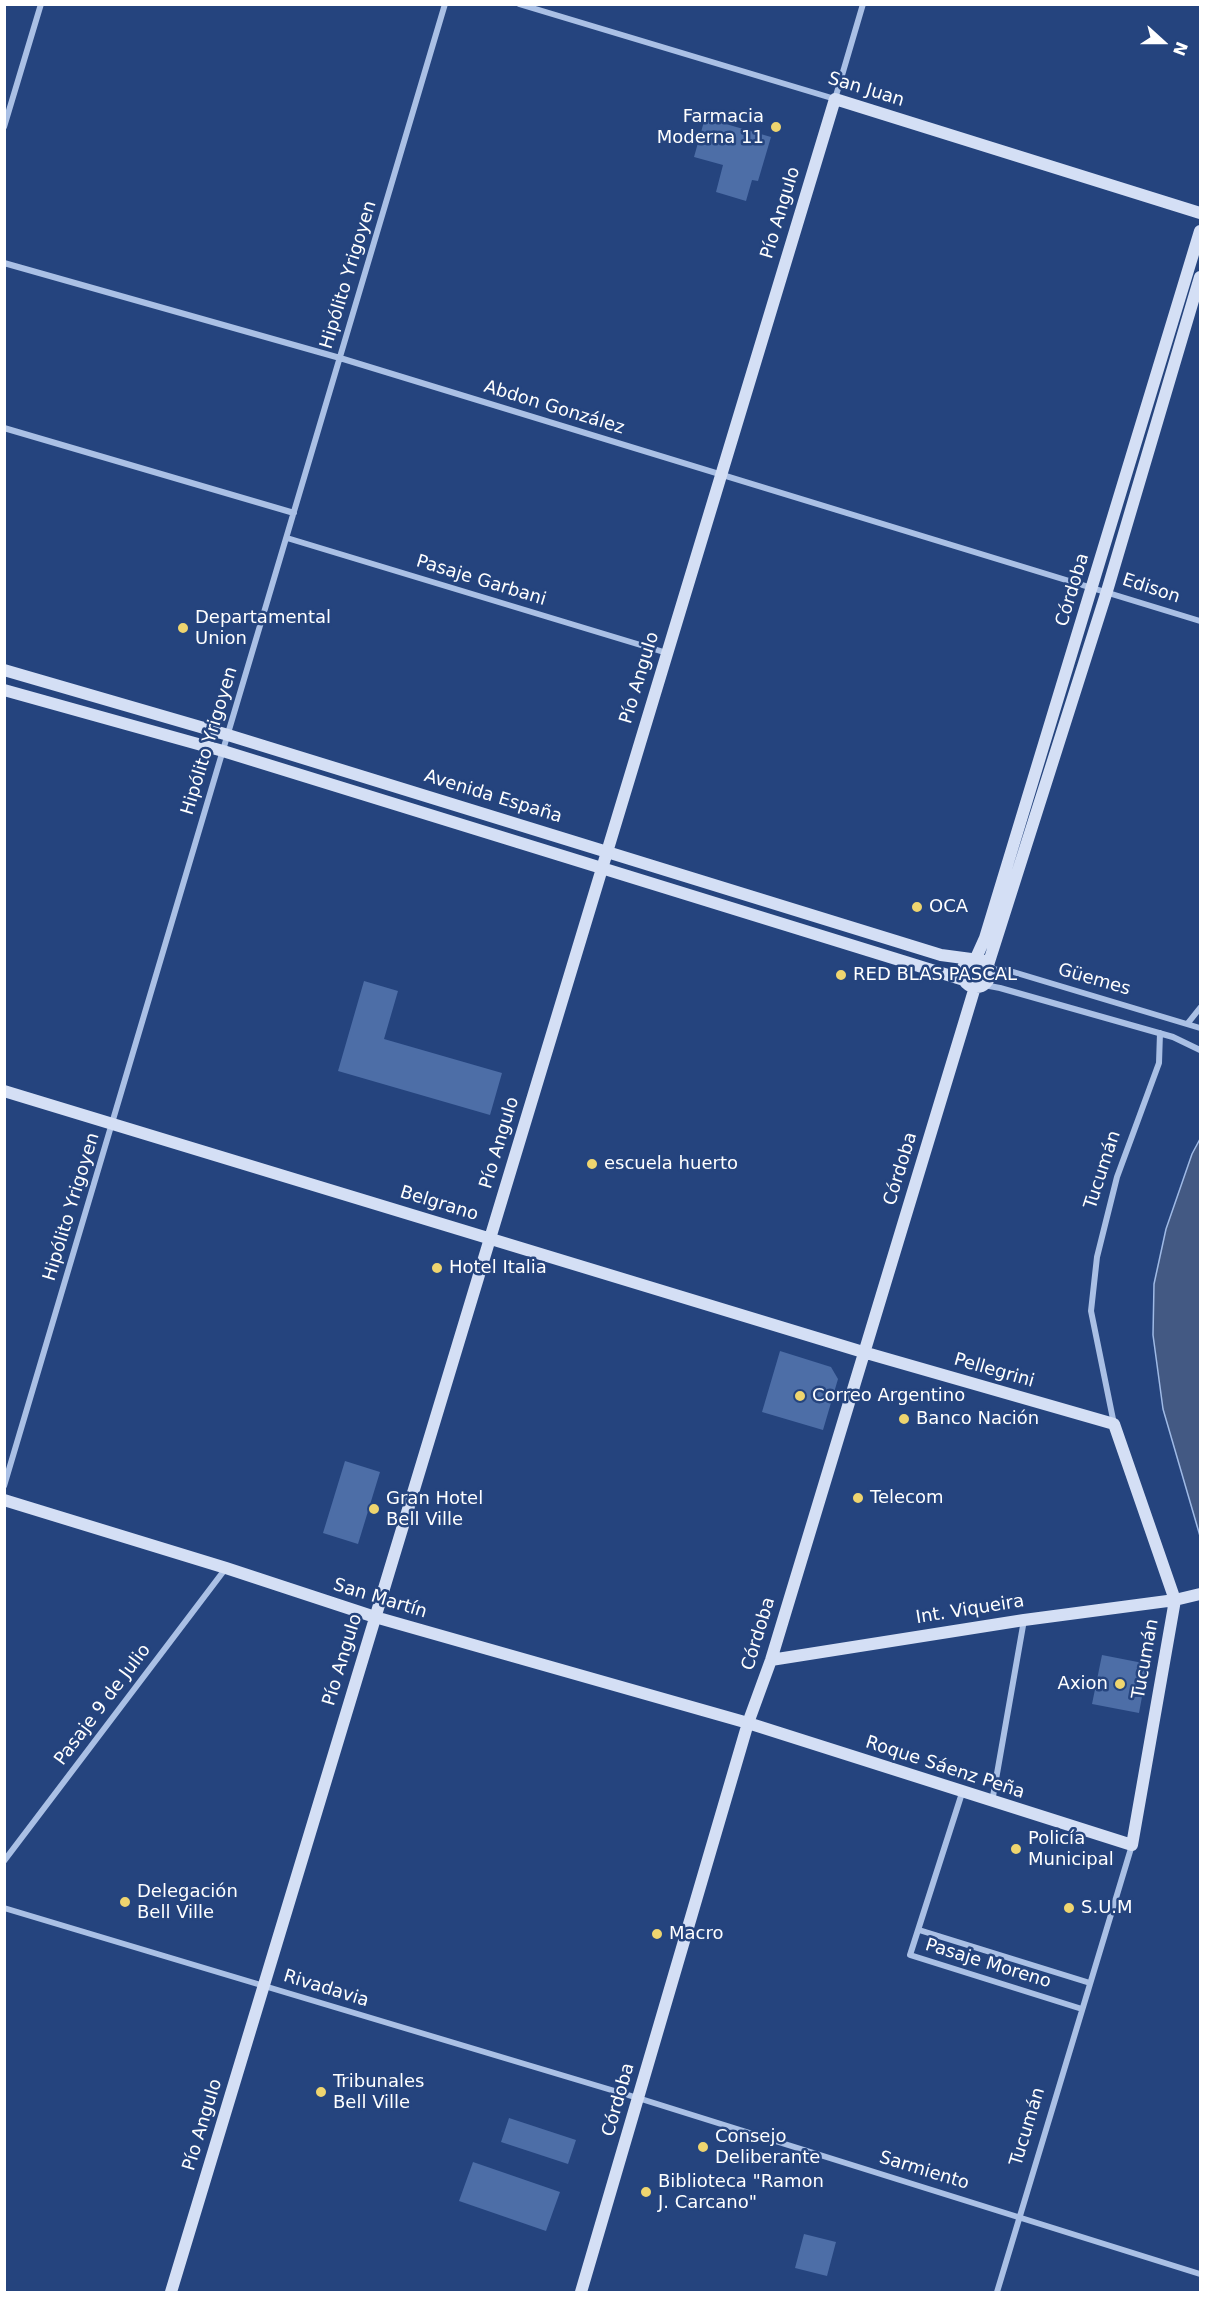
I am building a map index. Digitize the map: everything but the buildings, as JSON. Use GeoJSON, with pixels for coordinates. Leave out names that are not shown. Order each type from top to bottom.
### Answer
{"type":"FeatureCollection","features":[{"type":"Feature","properties":{"kind":"street"},"geometry":{"type":"LineString","coordinates":[[4,127],[41,4]]}},
{"type":"Feature","properties":{"kind":"street","name":"Hipólito Yrigoyen"},"geometry":{"type":"LineString","coordinates":[[4,1486],[445,4]]}},
{"type":"Feature","properties":{"kind":"street","name":"San Juan"},"geometry":{"type":"LineString","coordinates":[[519,4],[835,99],[1200,213]]}},
{"type":"Feature","properties":{"kind":"street","name":"Pío Angulo"},"geometry":{"type":"LineString","coordinates":[[171,2292],[863,4]]}},
{"type":"Feature","properties":{"kind":"street","name":"Córdoba"},"geometry":{"type":"LineString","coordinates":[[974,959],[985,938],[1200,231]]}},
{"type":"Feature","properties":{"kind":"street","name":"Abdon González"},"geometry":{"type":"LineString","coordinates":[[4,263],[340,358],[1093,586]]}},
{"type":"Feature","properties":{"kind":"street","name":"Córdoba"},"geometry":{"type":"LineString","coordinates":[[989,967],[1107,591],[1200,277]]}},
{"type":"Feature","properties":{"kind":"street"},"geometry":{"type":"LineString","coordinates":[[4,428],[294,513]]}},
{"type":"Feature","properties":{"kind":"street","name":"Pasaje Garbani"},"geometry":{"type":"LineString","coordinates":[[286,538],[667,653]]}},
{"type":"Feature","properties":{"kind":"street","name":"Edison"},"geometry":{"type":"LineString","coordinates":[[1093,586],[1200,621]]}},
{"type":"Feature","properties":{"kind":"street","name":"Avenida España"},"geometry":{"type":"LineString","coordinates":[[4,670],[228,735],[941,955],[981,959],[989,967]]}},
{"type":"Feature","properties":{"kind":"street","name":"Avenida España"},"geometry":{"type":"LineString","coordinates":[[4,690],[223,751],[979,986]]}},
{"type":"Feature","properties":{"kind":"street"},"geometry":{"type":"LineString","coordinates":[[963,980],[964,965],[974,959]]}},
{"type":"Feature","properties":{"kind":"street"},"geometry":{"type":"LineString","coordinates":[[979,986],[990,978],[989,967]]}},
{"type":"Feature","properties":{"kind":"street","name":"Güemes"},"geometry":{"type":"LineString","coordinates":[[989,967],[1010,971],[1200,1028]]}},
{"type":"Feature","properties":{"kind":"street","name":"Córdoba"},"geometry":{"type":"LineString","coordinates":[[581,2292],[748,1723],[771,1660],[863,1352],[979,986]]}},
{"type":"Feature","properties":{"kind":"street","name":"Güemes"},"geometry":{"type":"LineString","coordinates":[[979,986],[1000,988],[1160,1033],[1200,1050]]}},
{"type":"Feature","properties":{"kind":"street"},"geometry":{"type":"LineString","coordinates":[[1188,1023],[1200,1008]]}},
{"type":"Feature","properties":{"kind":"street","name":"Tucumán"},"geometry":{"type":"LineString","coordinates":[[997,2292],[1132,1845],[1174,1600],[1114,1424],[1091,1311],[1096,1257],[1117,1177],[1159,1063],[1160,1033]]}},
{"type":"Feature","properties":{"kind":"street","name":"Belgrano"},"geometry":{"type":"LineString","coordinates":[[4,1091],[863,1352]]}},
{"type":"Feature","properties":{"kind":"street","name":"Pellegrini"},"geometry":{"type":"LineString","coordinates":[[863,1352],[1114,1424]]}},
{"type":"Feature","properties":{"kind":"street","name":"San Martín"},"geometry":{"type":"LineString","coordinates":[[4,1500],[226,1568],[375,1617],[748,1723]]}},
{"type":"Feature","properties":{"kind":"street","name":"Pasaje 9 de Julio"},"geometry":{"type":"LineString","coordinates":[[4,1861],[226,1568]]}},
{"type":"Feature","properties":{"kind":"street","name":"Int. Viqueira"},"geometry":{"type":"LineString","coordinates":[[771,1660],[1024,1620],[1174,1600],[1200,1594]]}},
{"type":"Feature","properties":{"kind":"street"},"geometry":{"type":"LineString","coordinates":[[992,1802],[1024,1620]]}},
{"type":"Feature","properties":{"kind":"street","name":"Roque Sáenz Peña"},"geometry":{"type":"LineString","coordinates":[[748,1723],[962,1793],[1132,1845]]}},
{"type":"Feature","properties":{"kind":"street","name":"Pasaje Moreno"},"geometry":{"type":"LineString","coordinates":[[962,1793],[910,1955],[1082,2009]]}},
{"type":"Feature","properties":{"kind":"street","name":"Rivadavia"},"geometry":{"type":"LineString","coordinates":[[4,1908],[638,2098]]}},
{"type":"Feature","properties":{"kind":"street","name":"Pasaje Moreno"},"geometry":{"type":"LineString","coordinates":[[919,1930],[1090,1983]]}},
{"type":"Feature","properties":{"kind":"street","name":"Sarmiento"},"geometry":{"type":"LineString","coordinates":[[638,2098],[1200,2274]]}},
{"type":"Feature","properties":{"kind":"water"},"geometry":{"type":"Polygon","coordinates":[[[1200,1139],[1200,1536],[1163,1409],[1153,1335],[1154,1284],[1166,1229],[1192,1154],[1200,1139]]]}},
{"type":"Feature","properties":{"kind":"place","name":"Farmacia Moderna 11"},"geometry":{"type":"Point","coordinates":[776,127]}},
{"type":"Feature","properties":{"kind":"place","name":"Departamental Union"},"geometry":{"type":"Point","coordinates":[183,628]}},
{"type":"Feature","properties":{"kind":"place","name":"OCA"},"geometry":{"type":"Point","coordinates":[917,907]}},
{"type":"Feature","properties":{"kind":"place","name":"RED BLAS PASCAL"},"geometry":{"type":"Point","coordinates":[841,975]}},
{"type":"Feature","properties":{"kind":"place","name":"escuela huerto"},"geometry":{"type":"Point","coordinates":[592,1164]}},
{"type":"Feature","properties":{"kind":"place","name":"Hotel Italia"},"geometry":{"type":"Point","coordinates":[437,1268]}},
{"type":"Feature","properties":{"kind":"place","name":"Correo Argentino"},"geometry":{"type":"Point","coordinates":[800,1396]}},
{"type":"Feature","properties":{"kind":"place","name":"Banco Nación"},"geometry":{"type":"Point","coordinates":[904,1419]}},
{"type":"Feature","properties":{"kind":"place","name":"Telecom"},"geometry":{"type":"Point","coordinates":[858,1498]}},
{"type":"Feature","properties":{"kind":"place","name":"Gran Hotel Bell Ville"},"geometry":{"type":"Point","coordinates":[374,1509]}},
{"type":"Feature","properties":{"kind":"place","name":"Axion"},"geometry":{"type":"Point","coordinates":[1120,1684]}},
{"type":"Feature","properties":{"kind":"place","name":"Policía Municipal"},"geometry":{"type":"Point","coordinates":[1016,1849]}},
{"type":"Feature","properties":{"kind":"place","name":"Delegación Bell Ville"},"geometry":{"type":"Point","coordinates":[125,1902]}},
{"type":"Feature","properties":{"kind":"place","name":"S.U.M"},"geometry":{"type":"Point","coordinates":[1069,1908]}},
{"type":"Feature","properties":{"kind":"place","name":"Macro"},"geometry":{"type":"Point","coordinates":[657,1934]}},
{"type":"Feature","properties":{"kind":"place","name":"Tribunales Bell Ville"},"geometry":{"type":"Point","coordinates":[321,2092]}},
{"type":"Feature","properties":{"kind":"place","name":"Consejo Deliberante"},"geometry":{"type":"Point","coordinates":[703,2147]}},
{"type":"Feature","properties":{"kind":"place","name":"Biblioteca \"Ramon J. Carcano\""},"geometry":{"type":"Point","coordinates":[646,2192]}}]}
